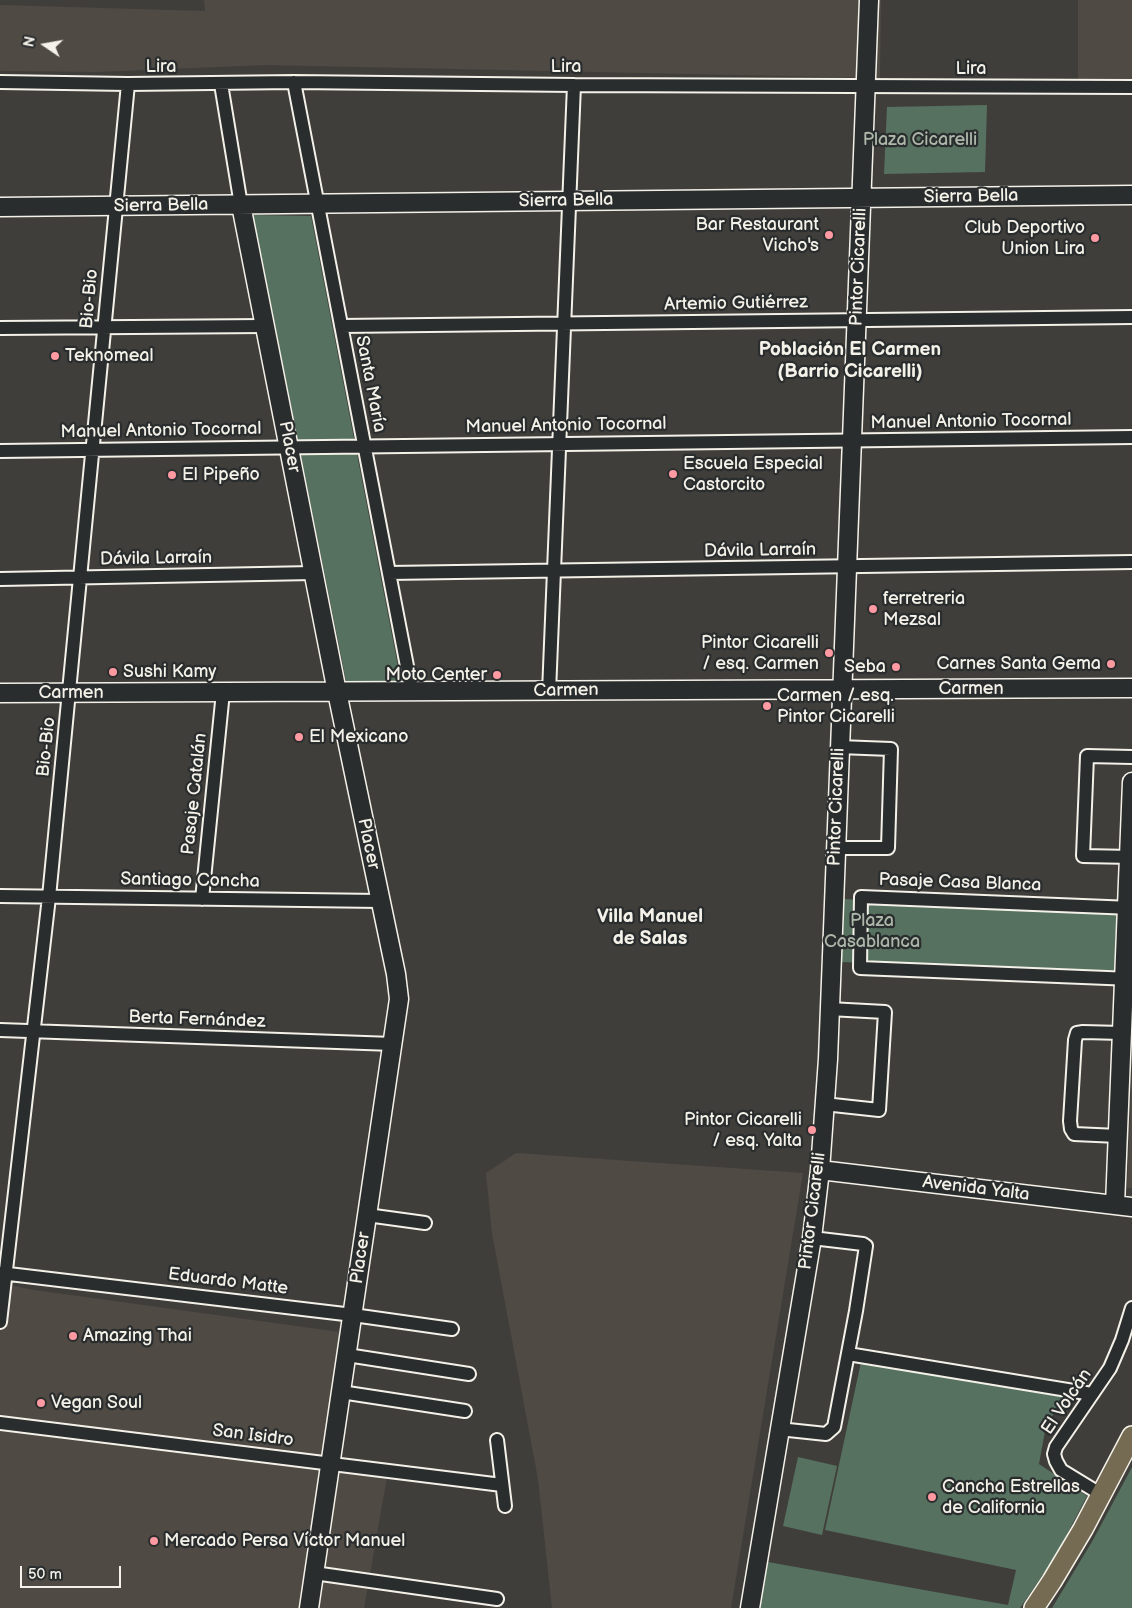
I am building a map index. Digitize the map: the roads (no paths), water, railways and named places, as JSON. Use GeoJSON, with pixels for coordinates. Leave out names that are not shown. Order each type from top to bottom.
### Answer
{"type":"FeatureCollection","features":[{"type":"Feature","properties":{"kind":"main road"},"geometry":{"type":"LineString","coordinates":[[1034,1608],[1052,1582],[1102,1495],[1132,1436]]}},
{"type":"Feature","properties":{"kind":"street","name":"Pintor Cicarelli"},"geometry":{"type":"LineString","coordinates":[[750,1608],[812,1238],[820,1170],[829,1010],[870,0]]}},
{"type":"Feature","properties":{"kind":"street","name":"Lira"},"geometry":{"type":"LineString","coordinates":[[0,82],[1132,87]]}},
{"type":"Feature","properties":{"kind":"street","name":"Santa María"},"geometry":{"type":"LineString","coordinates":[[294,82],[412,692]]}},
{"type":"Feature","properties":{"kind":"street","name":"Bio-Bio"},"geometry":{"type":"LineString","coordinates":[[0,1322],[3,1273],[49,897],[128,84]]}},
{"type":"Feature","properties":{"kind":"street","name":"Placer"},"geometry":{"type":"LineString","coordinates":[[221,84],[241,205],[313,573],[396,974],[399,999],[309,1608]]}},
{"type":"Feature","properties":{"kind":"street"},"geometry":{"type":"LineString","coordinates":[[549,692],[574,85]]}},
{"type":"Feature","properties":{"kind":"street","name":"Sierra Bella"},"geometry":{"type":"LineString","coordinates":[[0,207],[1132,195]]}},
{"type":"Feature","properties":{"kind":"street","name":"Artemio Gutiérrez"},"geometry":{"type":"LineString","coordinates":[[341,326],[1132,317]]}},
{"type":"Feature","properties":{"kind":"street"},"geometry":{"type":"LineString","coordinates":[[0,328],[265,326]]}},
{"type":"Feature","properties":{"kind":"street","name":"Manuel Antonio Tocornal"},"geometry":{"type":"LineString","coordinates":[[0,451],[1132,438]]}},
{"type":"Feature","properties":{"kind":"street","name":"Dávila Larraín"},"geometry":{"type":"LineString","coordinates":[[388,573],[1132,562]]}},
{"type":"Feature","properties":{"kind":"street","name":"Dávila Larraín"},"geometry":{"type":"LineString","coordinates":[[0,579],[313,573]]}},
{"type":"Feature","properties":{"kind":"street","name":"Carmen"},"geometry":{"type":"LineString","coordinates":[[0,693],[1132,688]]}},
{"type":"Feature","properties":{"kind":"street","name":"Pasaje Catalán"},"geometry":{"type":"LineString","coordinates":[[202,899],[223,692]]}},
{"type":"Feature","properties":{"kind":"street"},"geometry":{"type":"LineString","coordinates":[[835,848],[888,848],[889,831],[891,749],[839,746]]}},
{"type":"Feature","properties":{"kind":"street"},"geometry":{"type":"LineString","coordinates":[[1130,857],[1083,856],[1087,756],[1132,757]]}},
{"type":"Feature","properties":{"kind":"street"},"geometry":{"type":"LineString","coordinates":[[1124,1206],[1118,1136],[1122,1033],[1128,979],[1132,782]]}},
{"type":"Feature","properties":{"kind":"street","name":"Santiago Concha"},"geometry":{"type":"LineString","coordinates":[[0,896],[380,901]]}},
{"type":"Feature","properties":{"kind":"street","name":"Pasaje Casa Blanca"},"geometry":{"type":"LineString","coordinates":[[1128,979],[860,968],[861,897],[1130,908]]}},
{"type":"Feature","properties":{"kind":"street"},"geometry":{"type":"LineString","coordinates":[[824,1104],[879,1110],[885,1012],[829,1010]]}},
{"type":"Feature","properties":{"kind":"street","name":"Berta Fernández"},"geometry":{"type":"LineString","coordinates":[[0,1030],[393,1044]]}},
{"type":"Feature","properties":{"kind":"street"},"geometry":{"type":"LineString","coordinates":[[1118,1136],[1074,1134],[1070,1121],[1077,1033],[1122,1033]]}},
{"type":"Feature","properties":{"kind":"street","name":"Avenida Yalta"},"geometry":{"type":"LineString","coordinates":[[820,1170],[1124,1206]]}},
{"type":"Feature","properties":{"kind":"street"},"geometry":{"type":"LineString","coordinates":[[367,1215],[425,1224]]}},
{"type":"Feature","properties":{"kind":"street"},"geometry":{"type":"LineString","coordinates":[[779,1429],[826,1434],[834,1427],[848,1354],[866,1246],[863,1244],[812,1238]]}},
{"type":"Feature","properties":{"kind":"street","name":"Eduardo Matte"},"geometry":{"type":"LineString","coordinates":[[3,1273],[353,1315],[452,1329]]}},
{"type":"Feature","properties":{"kind":"street","name":"El Volcán"},"geometry":{"type":"LineString","coordinates":[[1102,1495],[1061,1470],[1054,1454],[1056,1446],[1110,1368],[1122,1340],[1132,1308]]}},
{"type":"Feature","properties":{"kind":"street"},"geometry":{"type":"LineString","coordinates":[[848,1354],[1092,1394]]}},
{"type":"Feature","properties":{"kind":"street"},"geometry":{"type":"LineString","coordinates":[[347,1355],[469,1374]]}},
{"type":"Feature","properties":{"kind":"street"},"geometry":{"type":"LineString","coordinates":[[341,1392],[465,1411]]}},
{"type":"Feature","properties":{"kind":"street","name":"San Isidro"},"geometry":{"type":"LineString","coordinates":[[0,1423],[502,1485]]}},
{"type":"Feature","properties":{"kind":"street"},"geometry":{"type":"LineString","coordinates":[[497,1440],[504,1506]]}},
{"type":"Feature","properties":{"kind":"street"},"geometry":{"type":"LineString","coordinates":[[314,1573],[497,1599]]}},
{"type":"Feature","properties":{"kind":"place","name":"Bar Restaurant Vicho's"},"geometry":{"type":"Point","coordinates":[829,235]}},
{"type":"Feature","properties":{"kind":"place","name":"Club Deportivo Union Lira"},"geometry":{"type":"Point","coordinates":[1095,238]}},
{"type":"Feature","properties":{"kind":"place","name":"Teknomeal"},"geometry":{"type":"Point","coordinates":[55,356]}},
{"type":"Feature","properties":{"kind":"place","name":"Escuela Especial Castorcito"},"geometry":{"type":"Point","coordinates":[673,474]}},
{"type":"Feature","properties":{"kind":"place","name":"El Pipeño"},"geometry":{"type":"Point","coordinates":[172,475]}},
{"type":"Feature","properties":{"kind":"place","name":"ferretreria Mezsal"},"geometry":{"type":"Point","coordinates":[873,609]}},
{"type":"Feature","properties":{"kind":"place","name":"Pintor Cicarelli / esq. Carmen"},"geometry":{"type":"Point","coordinates":[829,653]}},
{"type":"Feature","properties":{"kind":"place","name":"Carnes Santa Gema"},"geometry":{"type":"Point","coordinates":[1111,664]}},
{"type":"Feature","properties":{"kind":"place","name":"Seba"},"geometry":{"type":"Point","coordinates":[896,667]}},
{"type":"Feature","properties":{"kind":"place","name":"Sushi Kamy"},"geometry":{"type":"Point","coordinates":[113,672]}},
{"type":"Feature","properties":{"kind":"place","name":"Moto Center"},"geometry":{"type":"Point","coordinates":[497,675]}},
{"type":"Feature","properties":{"kind":"place","name":"Carmen / esq. Pintor Cicarelli"},"geometry":{"type":"Point","coordinates":[767,706]}},
{"type":"Feature","properties":{"kind":"place","name":"El Mexicano"},"geometry":{"type":"Point","coordinates":[299,737]}},
{"type":"Feature","properties":{"kind":"place","name":"Pintor Cicarelli / esq. Yalta"},"geometry":{"type":"Point","coordinates":[812,1130]}},
{"type":"Feature","properties":{"kind":"place","name":"Amazing Thai"},"geometry":{"type":"Point","coordinates":[73,1336]}},
{"type":"Feature","properties":{"kind":"place","name":"Vegan Soul"},"geometry":{"type":"Point","coordinates":[41,1403]}},
{"type":"Feature","properties":{"kind":"place","name":"Cancha Estrellas de California"},"geometry":{"type":"Point","coordinates":[932,1497]}},
{"type":"Feature","properties":{"kind":"place","name":"Mercado Persa Víctor Manuel"},"geometry":{"type":"Point","coordinates":[154,1541]}},
{"type":"Feature","properties":{"kind":"district","name":"Población El Carmen (Barrio Cicarelli)"},"geometry":{"type":"Point","coordinates":[850,361]}},
{"type":"Feature","properties":{"kind":"district","name":"Villa Manuel de Salas"},"geometry":{"type":"Point","coordinates":[650,928]}},
{"type":"Feature","properties":{"kind":"park label","name":"Plaza Cicarelli"},"geometry":{"type":"Point","coordinates":[920,140]}},
{"type":"Feature","properties":{"kind":"park label","name":"Plaza Casablanca"},"geometry":{"type":"Point","coordinates":[872,931]}}]}
